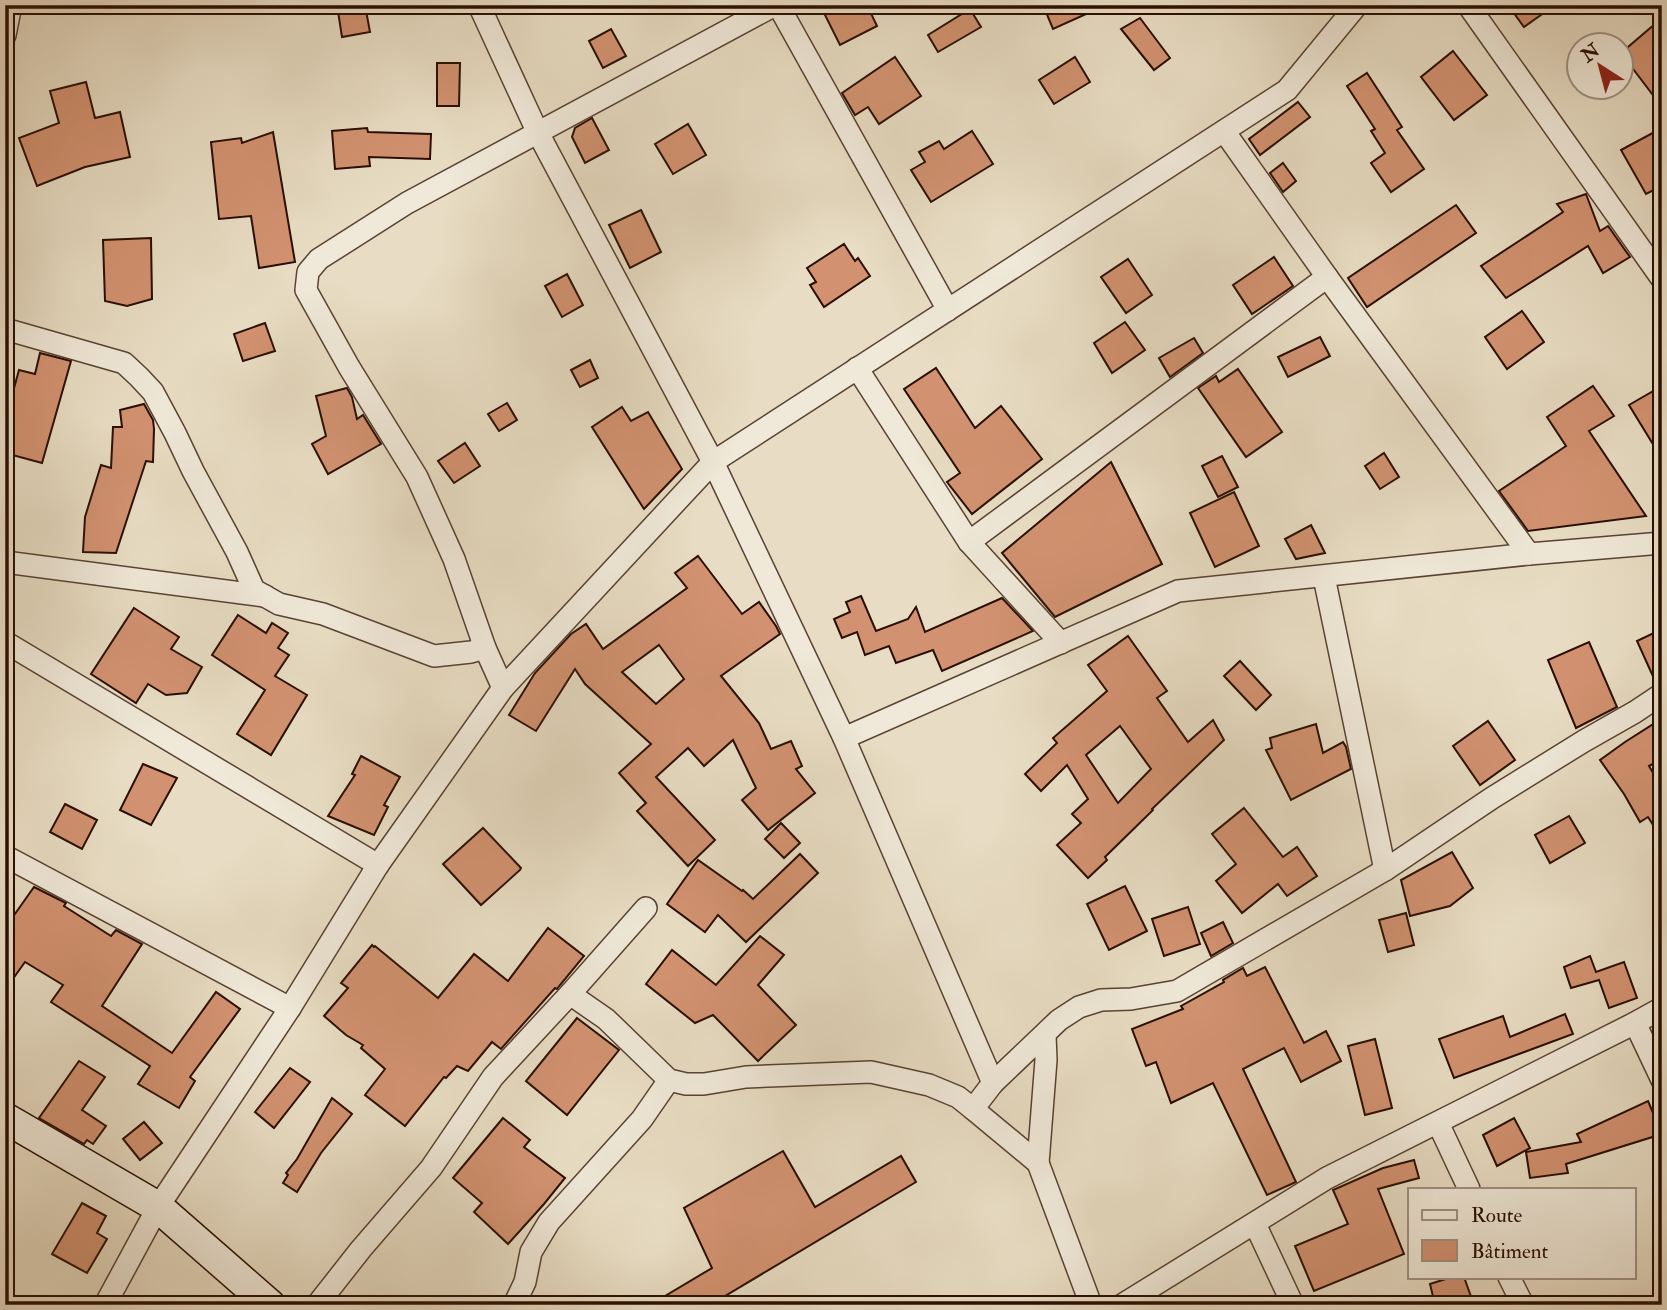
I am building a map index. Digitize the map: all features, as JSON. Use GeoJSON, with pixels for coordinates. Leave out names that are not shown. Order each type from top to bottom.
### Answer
{"type":"FeatureCollection","features":[{"type":"Feature","properties":{"kind":"street"},"geometry":{"type":"LineString","coordinates":[[5,35],[11,5]]}},
{"type":"Feature","properties":{"kind":"street"},"geometry":{"type":"LineString","coordinates":[[479,5],[537,131],[713,462],[844,738],[993,1083]]}},
{"type":"Feature","properties":{"kind":"street"},"geometry":{"type":"LineString","coordinates":[[503,688],[485,648],[454,559],[416,477],[306,290],[308,272],[319,259],[407,203],[776,5],[948,310]]}},
{"type":"Feature","properties":{"kind":"street"},"geometry":{"type":"LineString","coordinates":[[105,1305],[158,1207],[290,1009],[377,865],[503,688],[713,462],[1287,90],[1357,5]]}},
{"type":"Feature","properties":{"kind":"street"},"geometry":{"type":"LineString","coordinates":[[1468,5],[1662,279]]}},
{"type":"Feature","properties":{"kind":"street"},"geometry":{"type":"LineString","coordinates":[[1224,131],[1529,554]]}},
{"type":"Feature","properties":{"kind":"street"},"geometry":{"type":"LineString","coordinates":[[970,542],[1327,276]]}},
{"type":"Feature","properties":{"kind":"street"},"geometry":{"type":"LineString","coordinates":[[5,329],[124,363],[139,377],[153,392],[170,422],[254,590],[279,604],[323,614],[434,656],[485,648]]}},
{"type":"Feature","properties":{"kind":"street"},"geometry":{"type":"LineString","coordinates":[[857,368],[970,542],[1060,643]]}},
{"type":"Feature","properties":{"kind":"street"},"geometry":{"type":"LineString","coordinates":[[844,738],[1178,591],[1529,554],[1662,543]]}},
{"type":"Feature","properties":{"kind":"street"},"geometry":{"type":"LineString","coordinates":[[5,562],[265,596]]}},
{"type":"Feature","properties":{"kind":"street"},"geometry":{"type":"LineString","coordinates":[[1324,577],[1385,870]]}},
{"type":"Feature","properties":{"kind":"street"},"geometry":{"type":"LineString","coordinates":[[5,642],[377,865]]}},
{"type":"Feature","properties":{"kind":"street"},"geometry":{"type":"LineString","coordinates":[[973,1109],[993,1083],[1059,1020],[1079,1007],[1101,1000],[1131,999],[1177,991],[1385,870],[1492,798],[1662,694]]}},
{"type":"Feature","properties":{"kind":"street"},"geometry":{"type":"LineString","coordinates":[[5,856],[290,1009]]}},
{"type":"Feature","properties":{"kind":"street"},"geometry":{"type":"LineString","coordinates":[[317,1305],[431,1168],[493,1077],[646,908]]}},
{"type":"Feature","properties":{"kind":"street"},"geometry":{"type":"LineString","coordinates":[[570,995],[606,1019],[669,1080],[704,1084],[746,1077],[871,1072],[929,1085],[958,1097],[1038,1163]]}},
{"type":"Feature","properties":{"kind":"street"},"geometry":{"type":"LineString","coordinates":[[1122,1305],[1327,1178],[1662,1008]]}},
{"type":"Feature","properties":{"kind":"street"},"geometry":{"type":"LineString","coordinates":[[1635,1023],[1662,1080]]}},
{"type":"Feature","properties":{"kind":"street"},"geometry":{"type":"LineString","coordinates":[[1045,1035],[1046,1060],[1038,1163],[1091,1305]]}},
{"type":"Feature","properties":{"kind":"street"},"geometry":{"type":"LineString","coordinates":[[514,1305],[525,1282],[531,1252],[549,1222],[642,1119],[669,1080]]}},
{"type":"Feature","properties":{"kind":"street"},"geometry":{"type":"LineString","coordinates":[[5,1118],[158,1207],[270,1305]]}},
{"type":"Feature","properties":{"kind":"street"},"geometry":{"type":"LineString","coordinates":[[1438,1124],[1469,1188]]}},
{"type":"Feature","properties":{"kind":"street"},"geometry":{"type":"LineString","coordinates":[[1255,1224],[1293,1305]]}},
{"type":"Feature","properties":{"kind":"street"},"geometry":{"type":"LineString","coordinates":[[1510,1278],[1522,1305]]}},
{"type":"Feature","properties":{"kind":"building"},"geometry":{"type":"Polygon","coordinates":[[[337,5],[365,5],[370,32],[342,37],[337,5]]]}},
{"type":"Feature","properties":{"kind":"building"},"geometry":{"type":"Polygon","coordinates":[[[820,5],[867,5],[877,26],[840,45],[820,5]]]}},
{"type":"Feature","properties":{"kind":"building"},"geometry":{"type":"Polygon","coordinates":[[[1043,5],[1106,5],[1053,29],[1043,5]]]}},
{"type":"Feature","properties":{"kind":"building"},"geometry":{"type":"Polygon","coordinates":[[[1508,5],[1555,5],[1524,27],[1508,5]]]}},
{"type":"Feature","properties":{"kind":"building"},"geometry":{"type":"Polygon","coordinates":[[[970,9],[981,27],[938,52],[928,35],[970,9]]]}},
{"type":"Feature","properties":{"kind":"building"},"geometry":{"type":"Polygon","coordinates":[[[1140,18],[1170,58],[1154,70],[1121,29],[1140,18]]]}},
{"type":"Feature","properties":{"kind":"building"},"geometry":{"type":"Polygon","coordinates":[[[1662,18],[1662,107],[1636,73],[1636,40],[1662,18]]]}},
{"type":"Feature","properties":{"kind":"building"},"geometry":{"type":"Polygon","coordinates":[[[611,29],[626,56],[603,68],[589,41],[611,29]]]}},
{"type":"Feature","properties":{"kind":"building"},"geometry":{"type":"Polygon","coordinates":[[[1453,51],[1487,95],[1454,120],[1421,77],[1453,51]]]}},
{"type":"Feature","properties":{"kind":"building"},"geometry":{"type":"Polygon","coordinates":[[[895,57],[921,96],[879,124],[868,107],[855,115],[842,93],[895,57]]]}},
{"type":"Feature","properties":{"kind":"building"},"geometry":{"type":"Polygon","coordinates":[[[1075,57],[1090,82],[1054,104],[1039,80],[1075,57]]]}},
{"type":"Feature","properties":{"kind":"building"},"geometry":{"type":"Polygon","coordinates":[[[437,63],[460,63],[459,106],[437,106],[437,63]]]}},
{"type":"Feature","properties":{"kind":"building"},"geometry":{"type":"Polygon","coordinates":[[[1367,73],[1402,127],[1397,130],[1424,169],[1391,192],[1371,163],[1385,153],[1371,131],[1375,129],[1347,86],[1367,73]]]}},
{"type":"Feature","properties":{"kind":"building"},"geometry":{"type":"Polygon","coordinates":[[[86,82],[95,118],[120,112],[130,157],[85,167],[37,186],[19,138],[59,123],[50,91],[86,82]]]}},
{"type":"Feature","properties":{"kind":"building"},"geometry":{"type":"Polygon","coordinates":[[[1298,102],[1310,117],[1260,155],[1249,139],[1298,102]]]}},
{"type":"Feature","properties":{"kind":"building"},"geometry":{"type":"Polygon","coordinates":[[[592,118],[609,150],[585,163],[572,137],[575,128],[592,118]]]}},
{"type":"Feature","properties":{"kind":"building"},"geometry":{"type":"Polygon","coordinates":[[[688,124],[706,155],[673,174],[655,144],[688,124]]]}},
{"type":"Feature","properties":{"kind":"building"},"geometry":{"type":"Polygon","coordinates":[[[367,128],[368,132],[431,134],[430,159],[369,157],[370,166],[335,169],[332,131],[367,128]]]}},
{"type":"Feature","properties":{"kind":"building"},"geometry":{"type":"Polygon","coordinates":[[[1662,128],[1662,186],[1646,194],[1621,150],[1662,128]]]}},
{"type":"Feature","properties":{"kind":"building"},"geometry":{"type":"Polygon","coordinates":[[[972,131],[993,164],[931,202],[911,170],[925,162],[919,152],[939,141],[944,149],[972,131]]]}},
{"type":"Feature","properties":{"kind":"building"},"geometry":{"type":"Polygon","coordinates":[[[273,132],[295,262],[259,268],[251,216],[219,219],[211,142],[241,138],[242,143],[273,132]]]}},
{"type":"Feature","properties":{"kind":"building"},"geometry":{"type":"Polygon","coordinates":[[[1283,163],[1296,181],[1283,192],[1270,173],[1283,163]]]}},
{"type":"Feature","properties":{"kind":"building"},"geometry":{"type":"Polygon","coordinates":[[[1586,194],[1600,231],[1608,226],[1630,257],[1603,273],[1588,246],[1506,298],[1481,266],[1563,212],[1557,204],[1586,194]]]}},
{"type":"Feature","properties":{"kind":"building"},"geometry":{"type":"Polygon","coordinates":[[[1456,205],[1476,233],[1367,307],[1348,278],[1456,205]]]}},
{"type":"Feature","properties":{"kind":"building"},"geometry":{"type":"Polygon","coordinates":[[[641,210],[661,252],[630,268],[609,225],[641,210]]]}},
{"type":"Feature","properties":{"kind":"building"},"geometry":{"type":"Polygon","coordinates":[[[151,238],[152,299],[127,306],[105,301],[103,240],[151,238]]]}},
{"type":"Feature","properties":{"kind":"building"},"geometry":{"type":"Polygon","coordinates":[[[844,244],[855,261],[858,258],[870,276],[824,307],[810,285],[816,282],[807,268],[844,244]]]}},
{"type":"Feature","properties":{"kind":"building"},"geometry":{"type":"Polygon","coordinates":[[[1274,257],[1293,286],[1252,314],[1233,285],[1274,257]]]}},
{"type":"Feature","properties":{"kind":"building"},"geometry":{"type":"Polygon","coordinates":[[[1128,259],[1152,295],[1126,313],[1101,277],[1128,259]]]}},
{"type":"Feature","properties":{"kind":"building"},"geometry":{"type":"Polygon","coordinates":[[[567,274],[583,305],[562,317],[545,286],[567,274]]]}},
{"type":"Feature","properties":{"kind":"building"},"geometry":{"type":"Polygon","coordinates":[[[1522,311],[1544,342],[1507,369],[1485,337],[1522,311]]]}},
{"type":"Feature","properties":{"kind":"building"},"geometry":{"type":"Polygon","coordinates":[[[1125,322],[1145,350],[1112,373],[1094,343],[1125,322]]]}},
{"type":"Feature","properties":{"kind":"building"},"geometry":{"type":"Polygon","coordinates":[[[265,323],[275,351],[243,361],[234,334],[265,323]]]}},
{"type":"Feature","properties":{"kind":"building"},"geometry":{"type":"Polygon","coordinates":[[[1320,337],[1330,356],[1288,377],[1278,357],[1320,337]]]}},
{"type":"Feature","properties":{"kind":"building"},"geometry":{"type":"Polygon","coordinates":[[[1194,338],[1203,353],[1170,377],[1159,358],[1194,338]]]}},
{"type":"Feature","properties":{"kind":"building"},"geometry":{"type":"Polygon","coordinates":[[[40,353],[71,361],[42,463],[5,453],[5,421],[19,370],[35,374],[40,353]]]}},
{"type":"Feature","properties":{"kind":"building"},"geometry":{"type":"Polygon","coordinates":[[[590,360],[598,378],[580,387],[571,370],[590,360]]]}},
{"type":"Feature","properties":{"kind":"building"},"geometry":{"type":"Polygon","coordinates":[[[936,368],[975,428],[1001,406],[1042,459],[972,514],[947,482],[960,473],[904,389],[936,368]]]}},
{"type":"Feature","properties":{"kind":"building"},"geometry":{"type":"Polygon","coordinates":[[[1238,369],[1282,432],[1246,457],[1198,388],[1216,376],[1219,382],[1238,369]]]}},
{"type":"Feature","properties":{"kind":"building"},"geometry":{"type":"Polygon","coordinates":[[[1593,386],[1614,416],[1589,431],[1646,516],[1528,531],[1499,491],[1566,446],[1547,417],[1593,386]]]}},
{"type":"Feature","properties":{"kind":"building"},"geometry":{"type":"Polygon","coordinates":[[[1662,386],[1662,459],[1629,405],[1662,386]]]}},
{"type":"Feature","properties":{"kind":"building"},"geometry":{"type":"Polygon","coordinates":[[[347,388],[357,419],[363,415],[381,444],[328,474],[312,444],[326,436],[316,396],[347,388]]]}},
{"type":"Feature","properties":{"kind":"building"},"geometry":{"type":"Polygon","coordinates":[[[507,403],[517,420],[499,431],[488,414],[507,403]]]}},
{"type":"Feature","properties":{"kind":"building"},"geometry":{"type":"Polygon","coordinates":[[[144,404],[153,420],[153,462],[146,461],[116,553],[83,552],[85,517],[101,465],[111,468],[113,427],[122,427],[120,410],[144,404]]]}},
{"type":"Feature","properties":{"kind":"building"},"geometry":{"type":"Polygon","coordinates":[[[622,407],[631,421],[648,412],[682,469],[644,509],[592,427],[622,407]]]}},
{"type":"Feature","properties":{"kind":"building"},"geometry":{"type":"Polygon","coordinates":[[[465,443],[480,466],[454,483],[438,461],[465,443]]]}},
{"type":"Feature","properties":{"kind":"building"},"geometry":{"type":"Polygon","coordinates":[[[1384,453],[1399,477],[1380,489],[1365,466],[1384,453]]]}},
{"type":"Feature","properties":{"kind":"building"},"geometry":{"type":"Polygon","coordinates":[[[1222,456],[1238,487],[1218,497],[1202,466],[1222,456]]]}},
{"type":"Feature","properties":{"kind":"building"},"geometry":{"type":"Polygon","coordinates":[[[1111,462],[1162,564],[1055,617],[1002,553],[1111,462]]]}},
{"type":"Feature","properties":{"kind":"building"},"geometry":{"type":"Polygon","coordinates":[[[1234,492],[1259,546],[1215,567],[1190,513],[1234,492]]]}},
{"type":"Feature","properties":{"kind":"building"},"geometry":{"type":"Polygon","coordinates":[[[1311,525],[1325,553],[1296,559],[1285,539],[1311,525]]]}},
{"type":"Feature","properties":{"kind":"building"},"geometry":{"type":"Polygon","coordinates":[[[698,556],[742,614],[759,602],[776,626],[780,634],[721,676],[759,723],[771,749],[791,741],[802,766],[796,769],[815,793],[768,830],[742,800],[756,788],[733,740],[704,766],[688,748],[656,777],[715,840],[688,866],[637,811],[646,803],[619,773],[651,744],[585,684],[575,669],[536,731],[509,715],[535,673],[571,634],[586,624],[603,649],[687,588],[675,573],[698,556]],[[659,645],[622,672],[656,704],[684,679],[659,645]]]}},
{"type":"Feature","properties":{"kind":"building"},"geometry":{"type":"Polygon","coordinates":[[[861,596],[876,631],[908,619],[916,607],[925,632],[1002,598],[1033,631],[942,671],[933,650],[896,663],[889,646],[865,655],[857,632],[842,638],[834,619],[850,612],[846,602],[861,596]]]}},
{"type":"Feature","properties":{"kind":"building"},"geometry":{"type":"Polygon","coordinates":[[[134,608],[179,637],[171,649],[202,667],[187,693],[166,695],[148,684],[136,703],[91,674],[134,608]]]}},
{"type":"Feature","properties":{"kind":"building"},"geometry":{"type":"Polygon","coordinates":[[[238,615],[266,633],[272,623],[288,633],[278,648],[289,655],[275,676],[307,695],[271,755],[237,734],[265,690],[212,655],[238,615]]]}},
{"type":"Feature","properties":{"kind":"building"},"geometry":{"type":"Polygon","coordinates":[[[1662,629],[1662,681],[1656,683],[1637,641],[1662,629]]]}},
{"type":"Feature","properties":{"kind":"building"},"geometry":{"type":"Polygon","coordinates":[[[1128,636],[1167,691],[1157,698],[1188,742],[1213,720],[1224,740],[1152,809],[1088,878],[1057,845],[1081,823],[1072,814],[1088,799],[1067,765],[1041,791],[1025,774],[1057,743],[1053,738],[1107,691],[1088,665],[1128,636]],[[1120,726],[1086,755],[1118,803],[1151,769],[1120,726]]]}},
{"type":"Feature","properties":{"kind":"building"},"geometry":{"type":"Polygon","coordinates":[[[1589,642],[1617,707],[1576,728],[1548,660],[1589,642]]]}},
{"type":"Feature","properties":{"kind":"building"},"geometry":{"type":"Polygon","coordinates":[[[1240,661],[1271,695],[1256,710],[1224,676],[1240,661]]]}},
{"type":"Feature","properties":{"kind":"building"},"geometry":{"type":"Polygon","coordinates":[[[1488,721],[1515,760],[1480,785],[1453,746],[1488,721]]]}},
{"type":"Feature","properties":{"kind":"building"},"geometry":{"type":"Polygon","coordinates":[[[1655,723],[1662,734],[1662,759],[1649,766],[1662,788],[1662,839],[1648,817],[1640,822],[1600,760],[1655,723]]]}},
{"type":"Feature","properties":{"kind":"building"},"geometry":{"type":"Polygon","coordinates":[[[1316,724],[1323,753],[1343,742],[1351,769],[1291,800],[1266,750],[1272,748],[1270,738],[1316,724]]]}},
{"type":"Feature","properties":{"kind":"building"},"geometry":{"type":"Polygon","coordinates":[[[361,756],[400,777],[384,805],[388,807],[374,835],[328,816],[355,775],[352,774],[361,756]]]}},
{"type":"Feature","properties":{"kind":"building"},"geometry":{"type":"Polygon","coordinates":[[[143,764],[177,778],[151,825],[120,810],[143,764]]]}},
{"type":"Feature","properties":{"kind":"building"},"geometry":{"type":"Polygon","coordinates":[[[65,804],[97,820],[82,849],[50,832],[65,804]]]}},
{"type":"Feature","properties":{"kind":"building"},"geometry":{"type":"Polygon","coordinates":[[[1244,808],[1283,857],[1297,847],[1317,876],[1287,896],[1278,884],[1242,913],[1216,881],[1236,864],[1212,834],[1244,808]]]}},
{"type":"Feature","properties":{"kind":"building"},"geometry":{"type":"Polygon","coordinates":[[[1569,816],[1585,843],[1550,863],[1535,835],[1569,816]]]}},
{"type":"Feature","properties":{"kind":"building"},"geometry":{"type":"Polygon","coordinates":[[[781,823],[800,843],[784,858],[765,839],[781,823]]]}},
{"type":"Feature","properties":{"kind":"building"},"geometry":{"type":"Polygon","coordinates":[[[483,828],[521,868],[481,905],[443,864],[483,828]]]}},
{"type":"Feature","properties":{"kind":"building"},"geometry":{"type":"Polygon","coordinates":[[[1452,852],[1473,888],[1450,906],[1410,916],[1401,880],[1452,852]]]}},
{"type":"Feature","properties":{"kind":"building"},"geometry":{"type":"Polygon","coordinates":[[[800,854],[818,873],[746,942],[718,915],[705,932],[667,904],[698,860],[753,899],[800,854]]]}},
{"type":"Feature","properties":{"kind":"building"},"geometry":{"type":"Polygon","coordinates":[[[1125,886],[1147,931],[1109,950],[1087,904],[1125,886]]]}},
{"type":"Feature","properties":{"kind":"building"},"geometry":{"type":"Polygon","coordinates":[[[34,887],[66,903],[64,906],[111,936],[116,930],[142,944],[102,1006],[172,1053],[216,992],[240,1009],[190,1077],[195,1081],[179,1108],[138,1084],[150,1066],[51,1002],[63,985],[25,962],[5,990],[5,928],[34,887]]]}},
{"type":"Feature","properties":{"kind":"building"},"geometry":{"type":"Polygon","coordinates":[[[1188,907],[1200,944],[1164,956],[1152,919],[1188,907]]]}},
{"type":"Feature","properties":{"kind":"building"},"geometry":{"type":"Polygon","coordinates":[[[1406,913],[1414,945],[1388,952],[1379,920],[1406,913]]]}},
{"type":"Feature","properties":{"kind":"building"},"geometry":{"type":"Polygon","coordinates":[[[1223,922],[1233,943],[1211,956],[1201,933],[1223,922]]]}},
{"type":"Feature","properties":{"kind":"building"},"geometry":{"type":"Polygon","coordinates":[[[548,928],[584,956],[501,1049],[492,1042],[468,1071],[457,1066],[444,1077],[405,1126],[365,1095],[385,1069],[361,1048],[363,1045],[346,1035],[324,1016],[348,988],[341,983],[372,945],[438,998],[474,954],[508,981],[548,928]]]}},
{"type":"Feature","properties":{"kind":"building"},"geometry":{"type":"Polygon","coordinates":[[[760,936],[784,955],[758,985],[796,1025],[758,1061],[713,1015],[695,1023],[646,984],[672,950],[716,985],[760,936]]]}},
{"type":"Feature","properties":{"kind":"building"},"geometry":{"type":"Polygon","coordinates":[[[1590,956],[1596,972],[1624,962],[1637,998],[1609,1008],[1599,980],[1571,988],[1564,967],[1590,956]]]}},
{"type":"Feature","properties":{"kind":"building"},"geometry":{"type":"Polygon","coordinates":[[[1265,967],[1304,1043],[1326,1031],[1341,1061],[1301,1082],[1284,1048],[1243,1069],[1296,1182],[1267,1195],[1213,1083],[1171,1103],[1156,1062],[1146,1066],[1132,1029],[1183,1009],[1181,1006],[1243,968],[1247,976],[1265,967]]]}},
{"type":"Feature","properties":{"kind":"building"},"geometry":{"type":"Polygon","coordinates":[[[1565,1014],[1573,1034],[1454,1078],[1439,1039],[1503,1016],[1510,1037],[1565,1014]]]}},
{"type":"Feature","properties":{"kind":"building"},"geometry":{"type":"Polygon","coordinates":[[[577,1018],[619,1050],[567,1115],[526,1081],[577,1018]]]}},
{"type":"Feature","properties":{"kind":"building"},"geometry":{"type":"Polygon","coordinates":[[[1375,1039],[1392,1108],[1365,1115],[1348,1046],[1375,1039]]]}},
{"type":"Feature","properties":{"kind":"building"},"geometry":{"type":"Polygon","coordinates":[[[79,1061],[105,1077],[82,1110],[106,1126],[93,1144],[87,1140],[84,1144],[39,1118],[79,1061]]]}},
{"type":"Feature","properties":{"kind":"building"},"geometry":{"type":"Polygon","coordinates":[[[290,1068],[310,1082],[274,1128],[255,1112],[290,1068]]]}},
{"type":"Feature","properties":{"kind":"building"},"geometry":{"type":"Polygon","coordinates":[[[332,1098],[352,1114],[321,1153],[297,1192],[283,1183],[288,1175],[286,1173],[332,1098]]]}},
{"type":"Feature","properties":{"kind":"building"},"geometry":{"type":"Polygon","coordinates":[[[1648,1101],[1662,1134],[1566,1164],[1568,1173],[1530,1178],[1526,1152],[1581,1142],[1577,1134],[1648,1101]]]}},
{"type":"Feature","properties":{"kind":"building"},"geometry":{"type":"Polygon","coordinates":[[[503,1118],[530,1140],[524,1147],[565,1178],[508,1244],[474,1212],[482,1203],[453,1178],[503,1118]]]}},
{"type":"Feature","properties":{"kind":"building"},"geometry":{"type":"Polygon","coordinates":[[[1514,1118],[1530,1148],[1497,1166],[1483,1135],[1514,1118]]]}},
{"type":"Feature","properties":{"kind":"building"},"geometry":{"type":"Polygon","coordinates":[[[144,1122],[162,1143],[140,1160],[123,1139],[144,1122]]]}},
{"type":"Feature","properties":{"kind":"building"},"geometry":{"type":"Polygon","coordinates":[[[783,1151],[815,1207],[901,1156],[916,1182],[710,1305],[650,1305],[712,1268],[684,1208],[783,1151]]]}},
{"type":"Feature","properties":{"kind":"building"},"geometry":{"type":"Polygon","coordinates":[[[1414,1160],[1419,1178],[1378,1189],[1404,1254],[1314,1291],[1295,1246],[1348,1224],[1333,1190],[1383,1168],[1414,1160]]]}},
{"type":"Feature","properties":{"kind":"building"},"geometry":{"type":"Polygon","coordinates":[[[82,1203],[106,1216],[97,1233],[107,1239],[87,1273],[52,1254],[82,1203]]]}},
{"type":"Feature","properties":{"kind":"building"},"geometry":{"type":"Polygon","coordinates":[[[1449,1278],[1464,1278],[1474,1305],[1435,1305],[1430,1284],[1449,1278]]]}}]}
